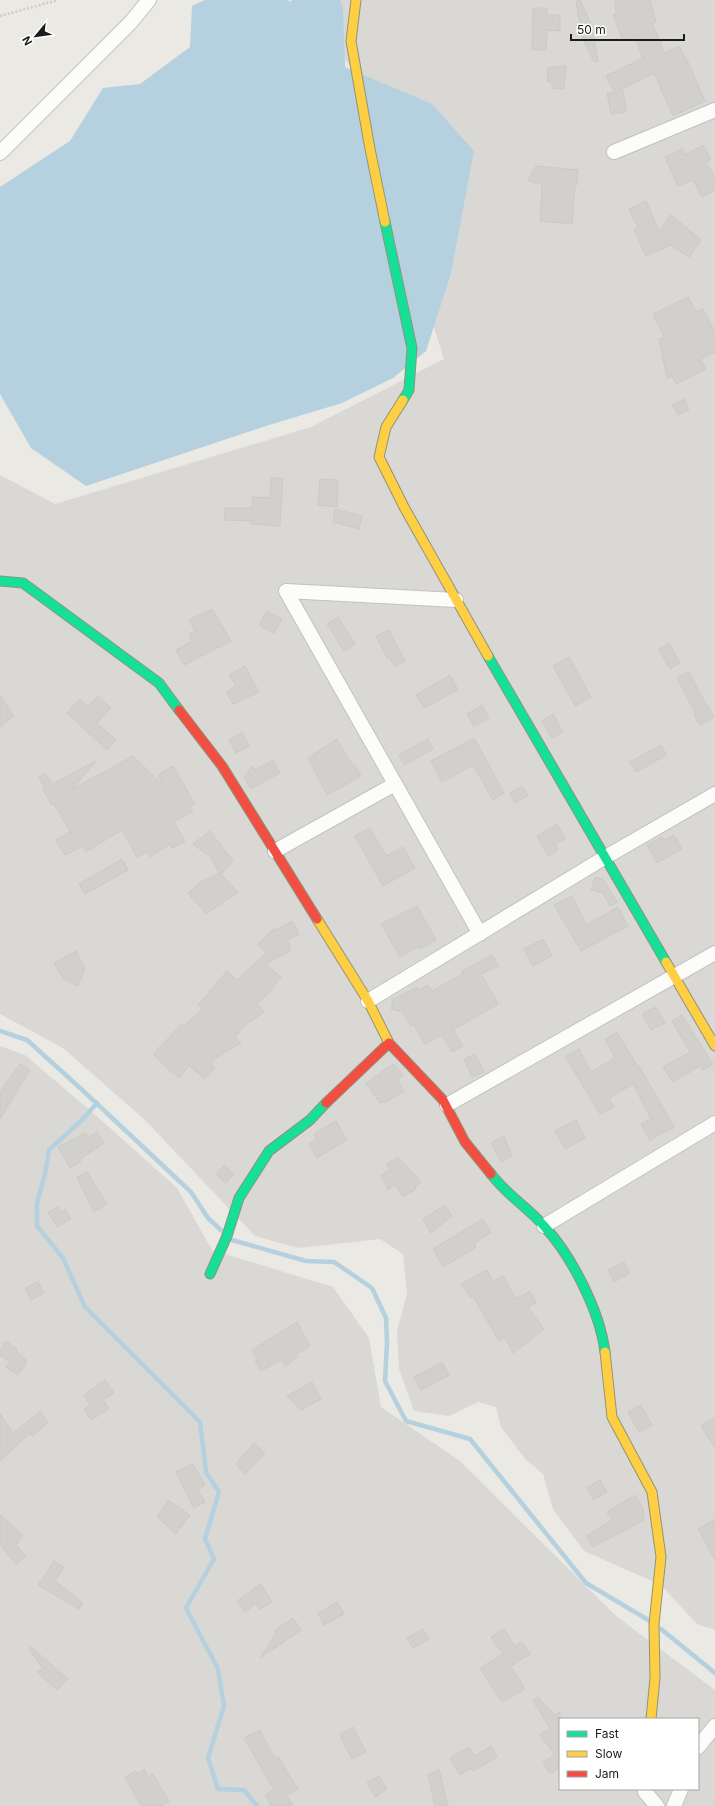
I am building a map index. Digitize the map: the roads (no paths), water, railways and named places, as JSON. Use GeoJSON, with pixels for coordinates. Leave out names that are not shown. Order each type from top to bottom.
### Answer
{"type":"FeatureCollection","features":[{"type":"Feature","properties":{"kind":"street"},"geometry":{"type":"LineString","coordinates":[[0,154],[131,22],[149,0]]}},
{"type":"Feature","properties":{"kind":"street"},"geometry":{"type":"LineString","coordinates":[[356,0],[351,41],[370,149],[412,348],[409,390],[386,427],[379,457],[404,507],[456,600],[604,858],[715,1046]]}},
{"type":"Feature","properties":{"kind":"street"},"geometry":{"type":"LineString","coordinates":[[614,152],[715,110]]}},
{"type":"Feature","properties":{"kind":"street"},"geometry":{"type":"LineString","coordinates":[[0,581],[24,583],[159,683],[222,766],[368,1001],[389,1042],[447,1105],[465,1142],[499,1185],[544,1226],[572,1265],[593,1305],[605,1348],[612,1417],[652,1492],[661,1557],[654,1624],[655,1678],[651,1718]]}},
{"type":"Feature","properties":{"kind":"street"},"geometry":{"type":"LineString","coordinates":[[456,600],[286,591],[480,934]]}},
{"type":"Feature","properties":{"kind":"street"},"geometry":{"type":"LineString","coordinates":[[275,851],[395,784]]}},
{"type":"Feature","properties":{"kind":"street"},"geometry":{"type":"LineString","coordinates":[[368,1001],[604,858],[715,794]]}},
{"type":"Feature","properties":{"kind":"street"},"geometry":{"type":"LineString","coordinates":[[447,1105],[715,953]]}},
{"type":"Feature","properties":{"kind":"street"},"geometry":{"type":"LineString","coordinates":[[210,1274],[227,1236],[239,1198],[270,1152],[310,1120],[337,1091],[389,1042]]}},
{"type":"Feature","properties":{"kind":"street"},"geometry":{"type":"LineString","coordinates":[[544,1226],[715,1123]]}},
{"type":"Feature","properties":{"kind":"street"},"geometry":{"type":"LineString","coordinates":[[699,1746],[715,1726]]}},
{"type":"Feature","properties":{"kind":"street"},"geometry":{"type":"LineString","coordinates":[[645,1790],[657,1806]]}},
{"type":"Feature","properties":{"kind":"street"},"geometry":{"type":"LineString","coordinates":[[674,1806],[681,1790]]}},
{"type":"Feature","properties":{"kind":"water"},"geometry":{"type":"Polygon","coordinates":[[[205,0],[288,0],[290,2],[292,0],[340,0],[343,7],[345,67],[432,104],[474,151],[451,273],[426,351],[393,378],[342,403],[269,425],[86,486],[31,448],[0,394],[0,187],[70,141],[103,88],[140,84],[190,47],[192,6],[205,0]]]}},
{"type":"Feature","properties":{"kind":"waterway"},"geometry":{"type":"LineString","coordinates":[[0,1031],[27,1040],[191,1192],[208,1218],[223,1232]]}},
{"type":"Feature","properties":{"kind":"waterway"},"geometry":{"type":"LineString","coordinates":[[97,1103],[83,1119],[49,1150],[46,1170],[37,1203],[37,1226],[63,1258],[85,1307],[200,1422],[206,1472],[219,1492],[205,1539],[214,1559],[186,1608],[218,1669],[224,1706],[208,1758],[218,1789],[244,1790],[257,1806]]}},
{"type":"Feature","properties":{"kind":"waterway"},"geometry":{"type":"LineString","coordinates":[[232,1240],[306,1261],[334,1262],[372,1288],[386,1318],[387,1343],[385,1381],[406,1421],[470,1439],[586,1583],[650,1621]]}},
{"type":"Feature","properties":{"kind":"waterway"},"geometry":{"type":"LineString","coordinates":[[661,1629],[715,1673]]}}]}
